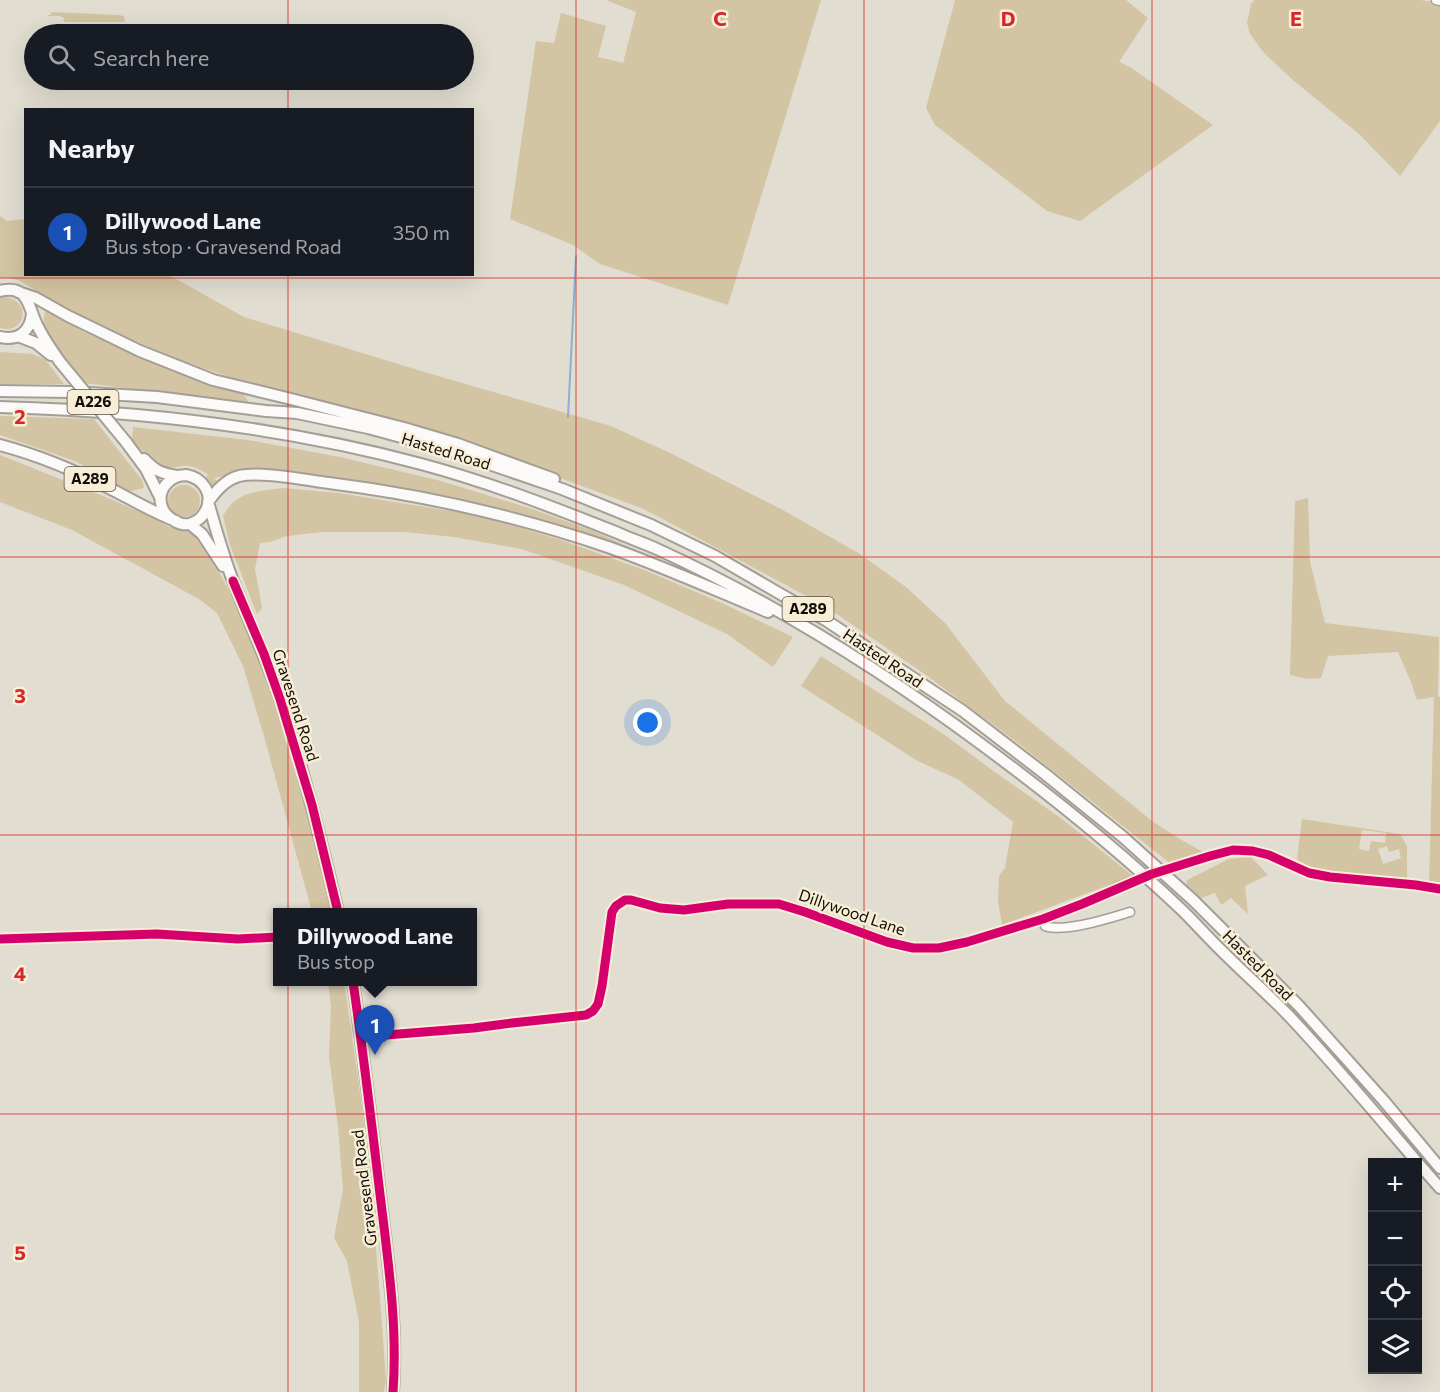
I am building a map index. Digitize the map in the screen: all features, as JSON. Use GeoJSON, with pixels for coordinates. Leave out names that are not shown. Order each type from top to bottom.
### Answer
{"type":"FeatureCollection","features":[{"type":"Feature","properties":{"kind":"main road"},"geometry":{"type":"LineString","coordinates":[[0,337],[18,336],[26,331],[31,324],[32,314],[26,298],[18,292],[2,290]]}},
{"type":"Feature","properties":{"kind":"main road","name":"A289"},"geometry":{"type":"LineString","coordinates":[[18,292],[36,298],[140,351],[213,380],[404,428],[458,444],[533,471],[647,516],[716,556]]}},
{"type":"Feature","properties":{"kind":"main road","name":"A226"},"geometry":{"type":"LineString","coordinates":[[32,314],[60,362],[126,442],[146,470],[160,497]]}},
{"type":"Feature","properties":{"kind":"main road","name":"A226"},"geometry":{"type":"LineString","coordinates":[[18,336],[39,345],[60,362]]}},
{"type":"Feature","properties":{"kind":"main road","name":"Hasted Road"},"geometry":{"type":"LineString","coordinates":[[0,391],[157,397],[297,413],[368,428],[445,449],[562,489],[632,517],[716,556],[827,621],[963,711],[1123,837],[1194,901],[1299,1006],[1440,1168]]}},
{"type":"Feature","properties":{"kind":"main road","name":"Hasted Road"},"geometry":{"type":"LineString","coordinates":[[0,407],[138,414],[243,426],[337,444],[425,465],[520,495],[652,546],[716,577],[812,631],[887,678],[958,726],[1050,796],[1184,912],[1289,1016],[1413,1158]]}},
{"type":"Feature","properties":{"kind":"main road","name":"A226"},"geometry":{"type":"LineString","coordinates":[[126,442],[152,468],[177,476]]}},
{"type":"Feature","properties":{"kind":"main road","name":"A289"},"geometry":{"type":"LineString","coordinates":[[0,444],[63,466],[154,513],[176,521]]}},
{"type":"Feature","properties":{"kind":"main road","name":"A289"},"geometry":{"type":"LineString","coordinates":[[208,502],[223,485],[234,478],[247,475],[359,486],[430,498],[503,515],[609,548],[686,577],[812,631]]}},
{"type":"Feature","properties":{"kind":"main road"},"geometry":{"type":"LineString","coordinates":[[177,476],[188,476],[201,482],[206,489],[208,502],[201,517],[190,524],[184,524],[168,516],[163,510],[160,497],[165,485],[177,476]]}},
{"type":"Feature","properties":{"kind":"main road","name":"Gravesend Road"},"geometry":{"type":"LineString","coordinates":[[208,502],[216,534],[233,581],[280,699],[312,805],[337,908]]}},
{"type":"Feature","properties":{"kind":"main road","name":"Gravesend Road"},"geometry":{"type":"LineString","coordinates":[[190,524],[210,544],[233,581]]}},
{"type":"Feature","properties":{"kind":"main road","name":"Gravesend Road"},"geometry":{"type":"LineString","coordinates":[[354,986],[390,1272],[394,1344],[393,1392]]}},
{"type":"Feature","properties":{"kind":"main road","name":"Hasted Road"},"geometry":{"type":"LineString","coordinates":[[1422,1168],[1440,1188]]}},
{"type":"Feature","properties":{"kind":"street","name":"Dillywood Lane"},"geometry":{"type":"LineString","coordinates":[[361,1037],[474,1028],[590,1014],[597,1005],[612,912],[625,900],[660,908],[684,910],[728,904],[779,904],[887,942],[913,948],[939,948],[967,942],[1042,919],[1152,874],[1233,850],[1269,855],[1309,873],[1330,877],[1440,889]]}},
{"type":"Feature","properties":{"kind":"street"},"geometry":{"type":"LineString","coordinates":[[1042,919],[1045,926],[1052,929],[1083,925],[1130,912]]}},
{"type":"Feature","properties":{"kind":"street"},"geometry":{"type":"LineString","coordinates":[[0,939],[157,934],[238,939],[273,937]]}},
{"type":"Feature","properties":{"kind":"shaded area"},"geometry":{"type":"Polygon","coordinates":[[[606,0],[821,0],[728,305],[600,264],[573,245],[510,219],[536,41],[554,43],[561,13],[606,26],[598,57],[623,63],[636,12],[606,0]]]}},
{"type":"Feature","properties":{"kind":"shaded area"},"geometry":{"type":"Polygon","coordinates":[[[955,0],[1126,0],[1148,18],[1119,62],[1130,67],[1213,125],[1080,221],[1047,211],[935,125],[926,108],[955,0]]]}},
{"type":"Feature","properties":{"kind":"shaded area"},"geometry":{"type":"Polygon","coordinates":[[[1254,0],[1420,0],[1440,5],[1440,121],[1400,176],[1359,134],[1294,81],[1264,53],[1250,34],[1247,23],[1254,0]]]}},
{"type":"Feature","properties":{"kind":"shaded area"},"geometry":{"type":"Polygon","coordinates":[[[51,12],[119,15],[124,16],[125,22],[66,22],[60,16],[48,16],[51,12]]]}},
{"type":"Feature","properties":{"kind":"shaded area"},"geometry":{"type":"Polygon","coordinates":[[[0,216],[7,221],[24,219],[24,276],[171,276],[244,317],[611,426],[670,453],[781,509],[860,554],[906,587],[945,623],[1005,701],[1152,821],[1203,852],[1171,864],[1014,740],[926,675],[825,606],[644,509],[549,474],[256,386],[176,359],[86,319],[18,280],[0,278],[0,216]]]}},
{"type":"Feature","properties":{"kind":"shaded area"},"geometry":{"type":"Polygon","coordinates":[[[0,298],[14,299],[22,310],[20,322],[16,327],[9,329],[0,328],[0,298]]]}},
{"type":"Feature","properties":{"kind":"shaded area"},"geometry":{"type":"Polygon","coordinates":[[[45,311],[84,332],[175,372],[244,395],[250,404],[84,383],[50,338],[43,325],[45,311]]]}},
{"type":"Feature","properties":{"kind":"shaded area"},"geometry":{"type":"Polygon","coordinates":[[[0,352],[32,354],[45,359],[64,384],[0,384],[0,352]]]}},
{"type":"Feature","properties":{"kind":"shaded area"},"geometry":{"type":"Polygon","coordinates":[[[0,416],[94,419],[142,480],[144,488],[128,492],[75,461],[0,435],[0,416]]]}},
{"type":"Feature","properties":{"kind":"shaded area"},"geometry":{"type":"Polygon","coordinates":[[[133,427],[248,440],[340,457],[441,481],[532,509],[596,532],[658,560],[658,562],[527,518],[454,499],[363,482],[278,472],[240,473],[214,478],[219,483],[214,488],[206,476],[209,475],[200,470],[186,466],[167,467],[152,460],[132,440],[133,427]]]}},
{"type":"Feature","properties":{"kind":"shaded area"},"geometry":{"type":"Polygon","coordinates":[[[0,455],[108,498],[169,527],[189,532],[200,541],[226,585],[253,644],[280,720],[333,908],[311,908],[243,666],[217,613],[199,599],[72,530],[0,502],[0,455]]]}},
{"type":"Feature","properties":{"kind":"shaded area"},"geometry":{"type":"Polygon","coordinates":[[[184,485],[196,489],[200,501],[196,513],[184,517],[172,513],[168,501],[172,489],[184,485]]]}},
{"type":"Feature","properties":{"kind":"shaded area"},"geometry":{"type":"Polygon","coordinates":[[[284,488],[338,493],[482,516],[561,540],[647,571],[793,637],[773,667],[727,634],[624,585],[522,549],[454,537],[404,532],[322,532],[287,536],[260,543],[255,569],[262,608],[257,614],[230,545],[223,516],[229,507],[241,497],[284,488]]]}},
{"type":"Feature","properties":{"kind":"shaded area"},"geometry":{"type":"Polygon","coordinates":[[[1308,498],[1310,562],[1325,623],[1439,637],[1440,884],[1429,884],[1434,697],[1417,700],[1398,652],[1328,656],[1321,678],[1308,679],[1290,675],[1295,501],[1308,498]]]}},
{"type":"Feature","properties":{"kind":"shaded area"},"geometry":{"type":"Polygon","coordinates":[[[821,656],[942,733],[1062,819],[1133,876],[1002,925],[998,902],[999,876],[1005,868],[1013,822],[959,780],[916,760],[801,686],[821,656]]]}},
{"type":"Feature","properties":{"kind":"shaded area"},"geometry":{"type":"Polygon","coordinates":[[[1302,819],[1400,834],[1407,846],[1407,879],[1317,871],[1300,864],[1297,859],[1302,819]],[[1362,830],[1359,849],[1369,851],[1371,841],[1385,843],[1386,833],[1362,830]],[[1387,846],[1378,849],[1383,864],[1401,858],[1399,849],[1389,852],[1387,846]]]}},
{"type":"Feature","properties":{"kind":"shaded area"},"geometry":{"type":"Polygon","coordinates":[[[1251,857],[1268,875],[1245,886],[1248,914],[1231,898],[1221,905],[1215,893],[1201,898],[1186,886],[1187,880],[1229,859],[1251,857]]]}},
{"type":"Feature","properties":{"kind":"shaded area"},"geometry":{"type":"Polygon","coordinates":[[[328,986],[345,986],[368,1162],[386,1380],[384,1392],[359,1392],[359,1322],[347,1261],[334,1238],[343,1189],[329,1056],[331,1006],[328,986]]]}},
{"type":"Feature","properties":{"kind":"waterway"},"geometry":{"type":"LineString","coordinates":[[568,417],[576,256]]}},
{"type":"Feature","properties":{"kind":"cycle path"},"geometry":{"type":"LineString","coordinates":[[233,581],[280,699],[312,805],[337,908]]}},
{"type":"Feature","properties":{"kind":"cycle path"},"geometry":{"type":"LineString","coordinates":[[361,1037],[474,1028],[586,1015],[598,1004],[612,912],[625,900],[660,908],[684,910],[728,904],[779,904],[887,942],[913,948],[939,948],[1043,919],[1152,874],[1233,850],[1269,855],[1309,873],[1330,877],[1440,889]]}},
{"type":"Feature","properties":{"kind":"cycle path"},"geometry":{"type":"LineString","coordinates":[[0,939],[157,934],[238,939],[273,937]]}},
{"type":"Feature","properties":{"kind":"cycle path"},"geometry":{"type":"LineString","coordinates":[[354,986],[391,1289],[394,1340],[393,1392]]}},
{"type":"Feature","properties":{"kind":"place","name":"Dillywood Lane"},"geometry":{"type":"Point","coordinates":[375,1055]}}]}
